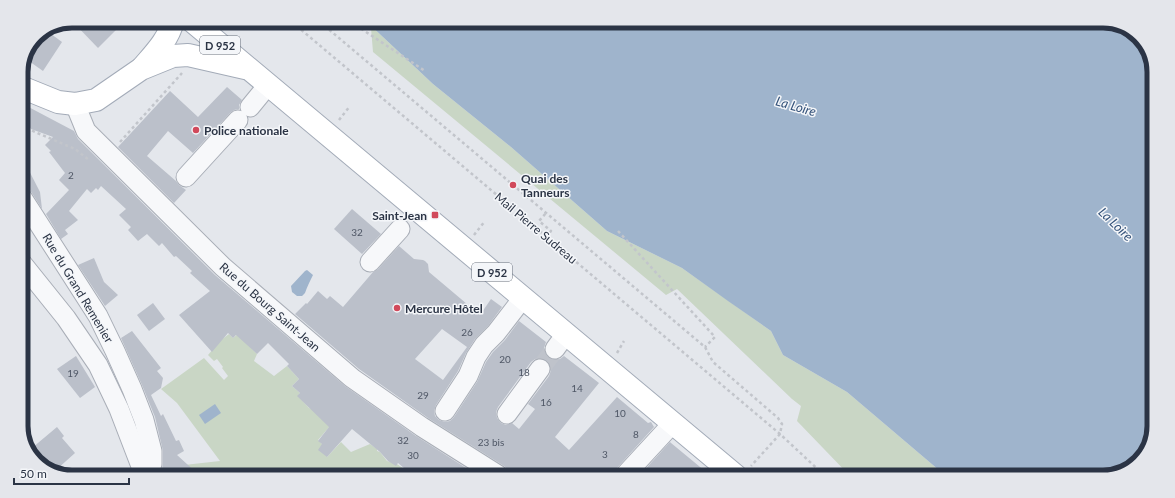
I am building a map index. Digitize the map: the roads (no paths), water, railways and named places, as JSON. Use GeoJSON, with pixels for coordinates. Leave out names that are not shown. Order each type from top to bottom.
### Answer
{"type":"FeatureCollection","features":[{"type":"Feature","properties":{"kind":"main road"},"geometry":{"type":"LineString","coordinates":[[141,69],[163,44],[171,28]]}},
{"type":"Feature","properties":{"kind":"main road","name":"D 952"},"geometry":{"type":"LineString","coordinates":[[200,28],[523,298],[560,341],[740,470]]}},
{"type":"Feature","properties":{"kind":"main road"},"geometry":{"type":"LineString","coordinates":[[28,90],[58,102],[75,104],[96,100],[141,69],[173,56],[188,55],[248,68]]}},
{"type":"Feature","properties":{"kind":"street"},"geometry":{"type":"LineString","coordinates":[[186,177],[268,85]]}},
{"type":"Feature","properties":{"kind":"street","name":"Rue du Bourg Saint-Jean"},"geometry":{"type":"LineString","coordinates":[[75,104],[86,131],[114,150],[223,267],[352,378],[422,427],[490,470]]}},
{"type":"Feature","properties":{"kind":"street","name":"Rue du Grand Remenier"},"geometry":{"type":"LineString","coordinates":[[28,207],[98,316],[118,357],[132,388],[152,452],[152,464],[148,470]]}},
{"type":"Feature","properties":{"kind":"street"},"geometry":{"type":"LineString","coordinates":[[370,262],[400,229]]}},
{"type":"Feature","properties":{"kind":"street"},"geometry":{"type":"LineString","coordinates":[[28,271],[66,318],[98,365],[119,409],[143,470]]}},
{"type":"Feature","properties":{"kind":"street"},"geometry":{"type":"LineString","coordinates":[[445,411],[468,376],[476,357],[484,345],[496,333],[523,298]]}},
{"type":"Feature","properties":{"kind":"street"},"geometry":{"type":"LineString","coordinates":[[507,414],[540,369]]}},
{"type":"Feature","properties":{"kind":"street"},"geometry":{"type":"LineString","coordinates":[[630,470],[673,423]]}},
{"type":"Feature","properties":{"kind":"water","name":"La Loire"},"geometry":{"type":"Polygon","coordinates":[[[373,28],[1103,28],[1120,31],[1130,37],[1140,48],[1145,58],[1147,69],[1147,426],[1144,443],[1136,455],[1127,463],[1111,469],[939,470],[847,392],[783,355],[771,331],[682,268],[607,231],[511,147],[433,84],[373,28]]]}},
{"type":"Feature","properties":{"kind":"water"},"geometry":{"type":"Polygon","coordinates":[[[307,270],[313,275],[305,293],[302,296],[297,296],[292,292],[291,286],[307,270]]]}},
{"type":"Feature","properties":{"kind":"water"},"geometry":{"type":"Polygon","coordinates":[[[215,404],[221,413],[205,424],[199,415],[215,404]]]}},
{"type":"Feature","properties":{"kind":"tunnel"},"geometry":{"type":"LineString","coordinates":[[540,369],[555,349]]}},
{"type":"Feature","properties":{"kind":"place","name":"Police nationale"},"geometry":{"type":"Point","coordinates":[196,130]}},
{"type":"Feature","properties":{"kind":"place","name":"Quai des Tanneurs"},"geometry":{"type":"Point","coordinates":[513,185]}},
{"type":"Feature","properties":{"kind":"place","name":"Saint-Jean"},"geometry":{"type":"Point","coordinates":[435,215]}},
{"type":"Feature","properties":{"kind":"place","name":"Mercure Hôtel"},"geometry":{"type":"Point","coordinates":[397,308]}}]}
